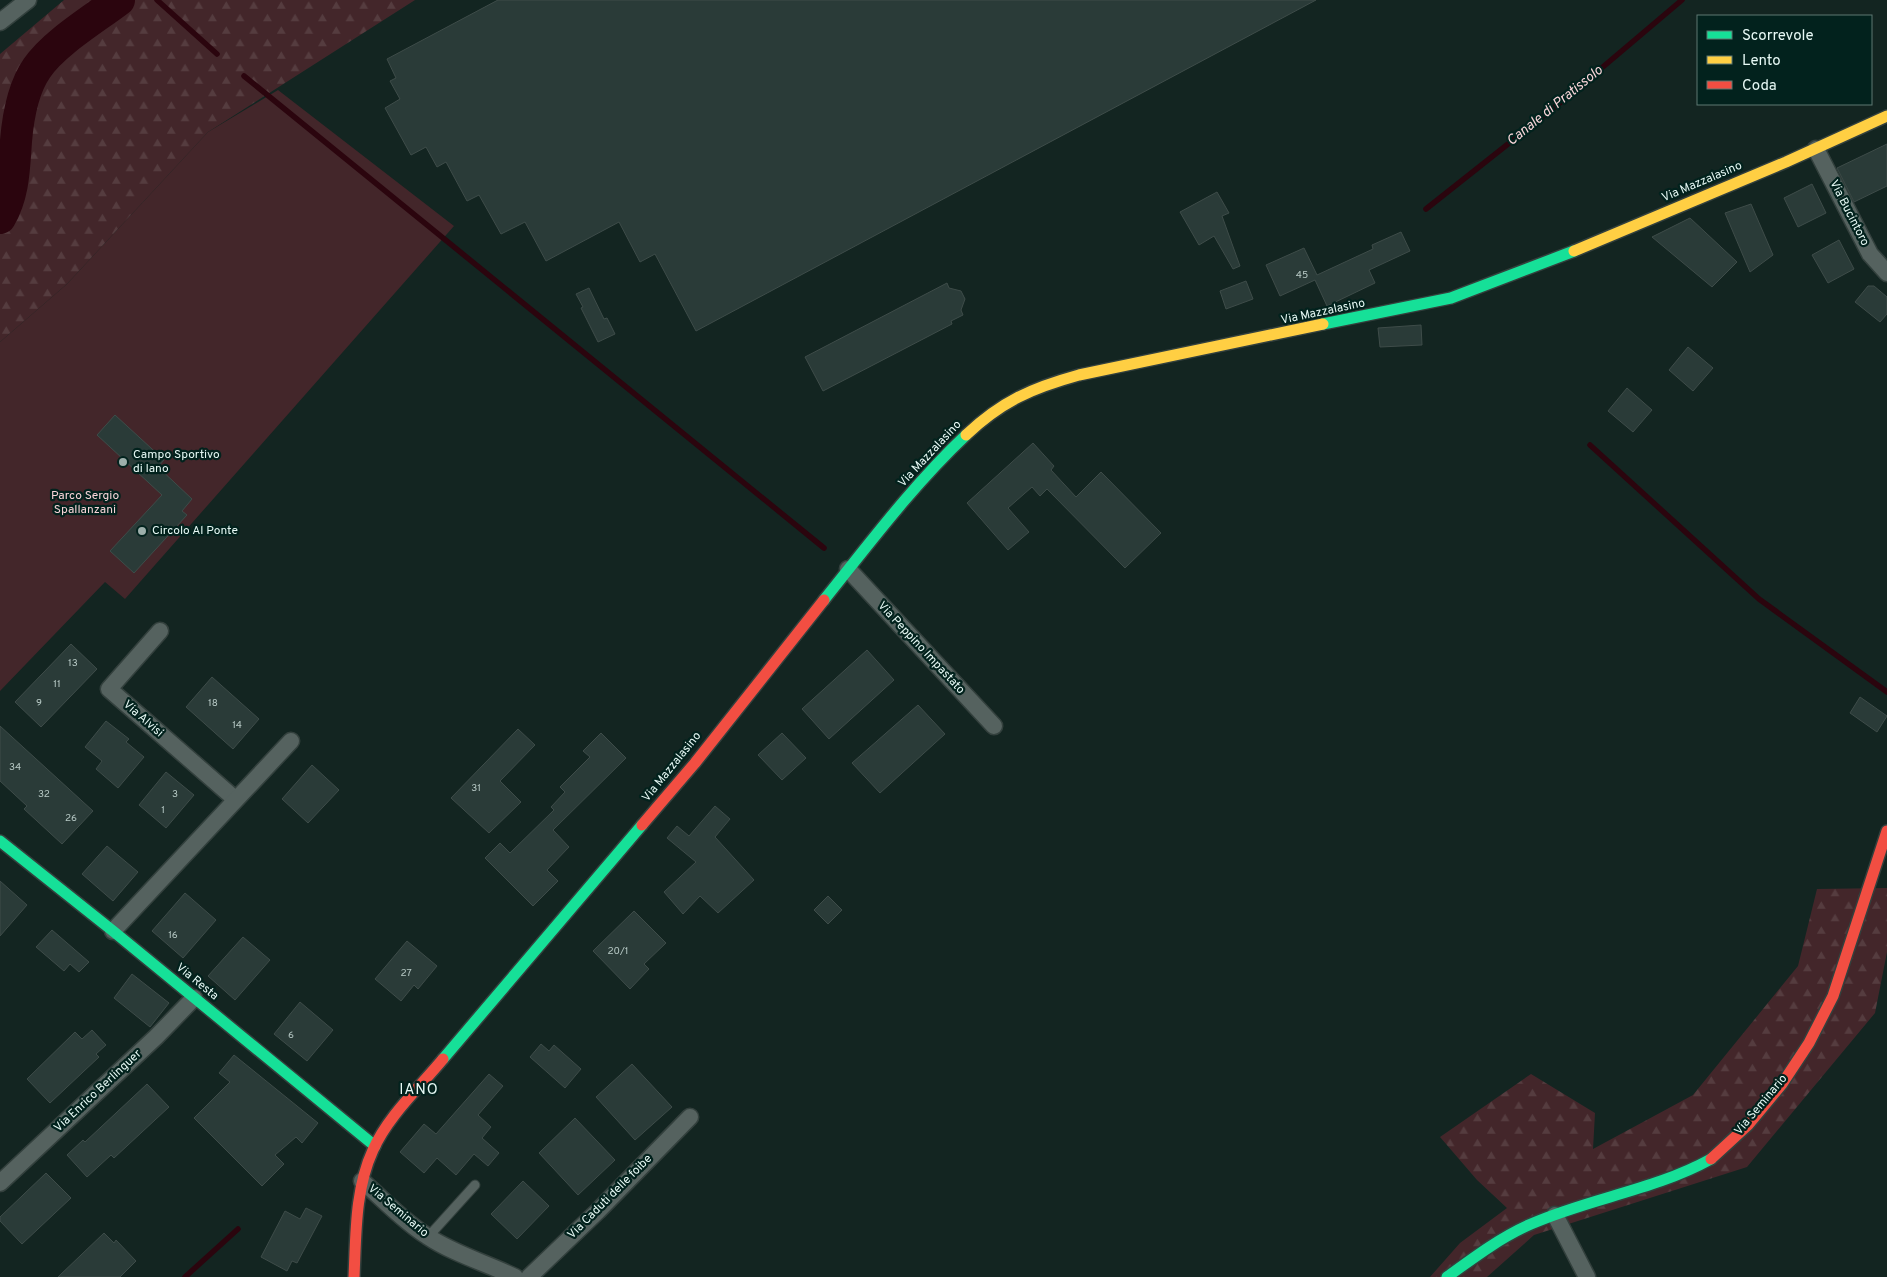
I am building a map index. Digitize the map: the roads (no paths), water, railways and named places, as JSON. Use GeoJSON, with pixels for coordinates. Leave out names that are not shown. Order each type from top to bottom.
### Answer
{"type":"FeatureCollection","features":[{"type":"Feature","properties":{"kind":"main road","name":"Via Mazzalasino"},"geometry":{"type":"LineString","coordinates":[[354,1277],[356,1224],[362,1181],[374,1146],[383,1132],[414,1093],[695,763],[882,527],[956,444],[982,420],[1020,395],[1043,385],[1080,375],[1451,298],[1616,234],[1816,149],[1887,116]]}},
{"type":"Feature","properties":{"kind":"main road","name":"Via Seminario"},"geometry":{"type":"LineString","coordinates":[[1447,1277],[1484,1250],[1508,1236],[1555,1215],[1602,1198],[1651,1185],[1683,1173],[1711,1159],[1748,1125],[1782,1084],[1809,1043],[1833,996],[1887,831]]}},
{"type":"Feature","properties":{"kind":"main road","name":"Via Resta"},"geometry":{"type":"LineString","coordinates":[[0,841],[114,931],[374,1146]]}},
{"type":"Feature","properties":{"kind":"street"},"geometry":{"type":"LineString","coordinates":[[0,22],[28,0]]}},
{"type":"Feature","properties":{"kind":"street","name":"Via Bucintoro"},"geometry":{"type":"LineString","coordinates":[[1816,149],[1870,254],[1887,273]]}},
{"type":"Feature","properties":{"kind":"street","name":"Via Peppino Impastato"},"geometry":{"type":"LineString","coordinates":[[848,569],[994,726]]}},
{"type":"Feature","properties":{"kind":"street","name":"Via Alvisi"},"geometry":{"type":"LineString","coordinates":[[160,631],[109,689],[235,799]]}},
{"type":"Feature","properties":{"kind":"street"},"geometry":{"type":"LineString","coordinates":[[114,931],[291,741]]}},
{"type":"Feature","properties":{"kind":"street","name":"Via Enrico Berlinguer"},"geometry":{"type":"LineString","coordinates":[[0,1183],[156,1037],[194,998]]}},
{"type":"Feature","properties":{"kind":"street","name":"Via Caduti delle foibe"},"geometry":{"type":"LineString","coordinates":[[530,1277],[690,1117]]}},
{"type":"Feature","properties":{"kind":"street","name":"Via Seminario"},"geometry":{"type":"LineString","coordinates":[[362,1181],[428,1238],[515,1277]]}},
{"type":"Feature","properties":{"kind":"street"},"geometry":{"type":"LineString","coordinates":[[1555,1215],[1587,1277]]}},
{"type":"Feature","properties":{"kind":"lane"},"geometry":{"type":"LineString","coordinates":[[428,1238],[474,1184]]}},
{"type":"Feature","properties":{"kind":"waterway"},"geometry":{"type":"LineString","coordinates":[[0,218],[11,190],[20,113],[32,76],[53,50],[119,0]]}},
{"type":"Feature","properties":{"kind":"waterway"},"geometry":{"type":"LineString","coordinates":[[157,0],[217,54]]}},
{"type":"Feature","properties":{"kind":"waterway","name":"Canale di Pratissolo"},"geometry":{"type":"LineString","coordinates":[[1426,209],[1571,94],[1682,0]]}},
{"type":"Feature","properties":{"kind":"waterway"},"geometry":{"type":"LineString","coordinates":[[244,76],[824,548]]}},
{"type":"Feature","properties":{"kind":"waterway"},"geometry":{"type":"LineString","coordinates":[[1590,445],[1759,599],[1887,692]]}},
{"type":"Feature","properties":{"kind":"waterway","name":"Canale di Pratissolo"},"geometry":{"type":"LineString","coordinates":[[185,1277],[238,1229]]}},
{"type":"Feature","properties":{"kind":"place","name":"Campo Sportivo di Iano"},"geometry":{"type":"Point","coordinates":[123,462]}},
{"type":"Feature","properties":{"kind":"place","name":"Circolo Al Ponte"},"geometry":{"type":"Point","coordinates":[142,531]}},
{"type":"Feature","properties":{"kind":"district","name":"IANO"},"geometry":{"type":"Point","coordinates":[419,1090]}},
{"type":"Feature","properties":{"kind":"park label","name":"Parco Sergio Spallanzani"},"geometry":{"type":"Point","coordinates":[85,503]}}]}
